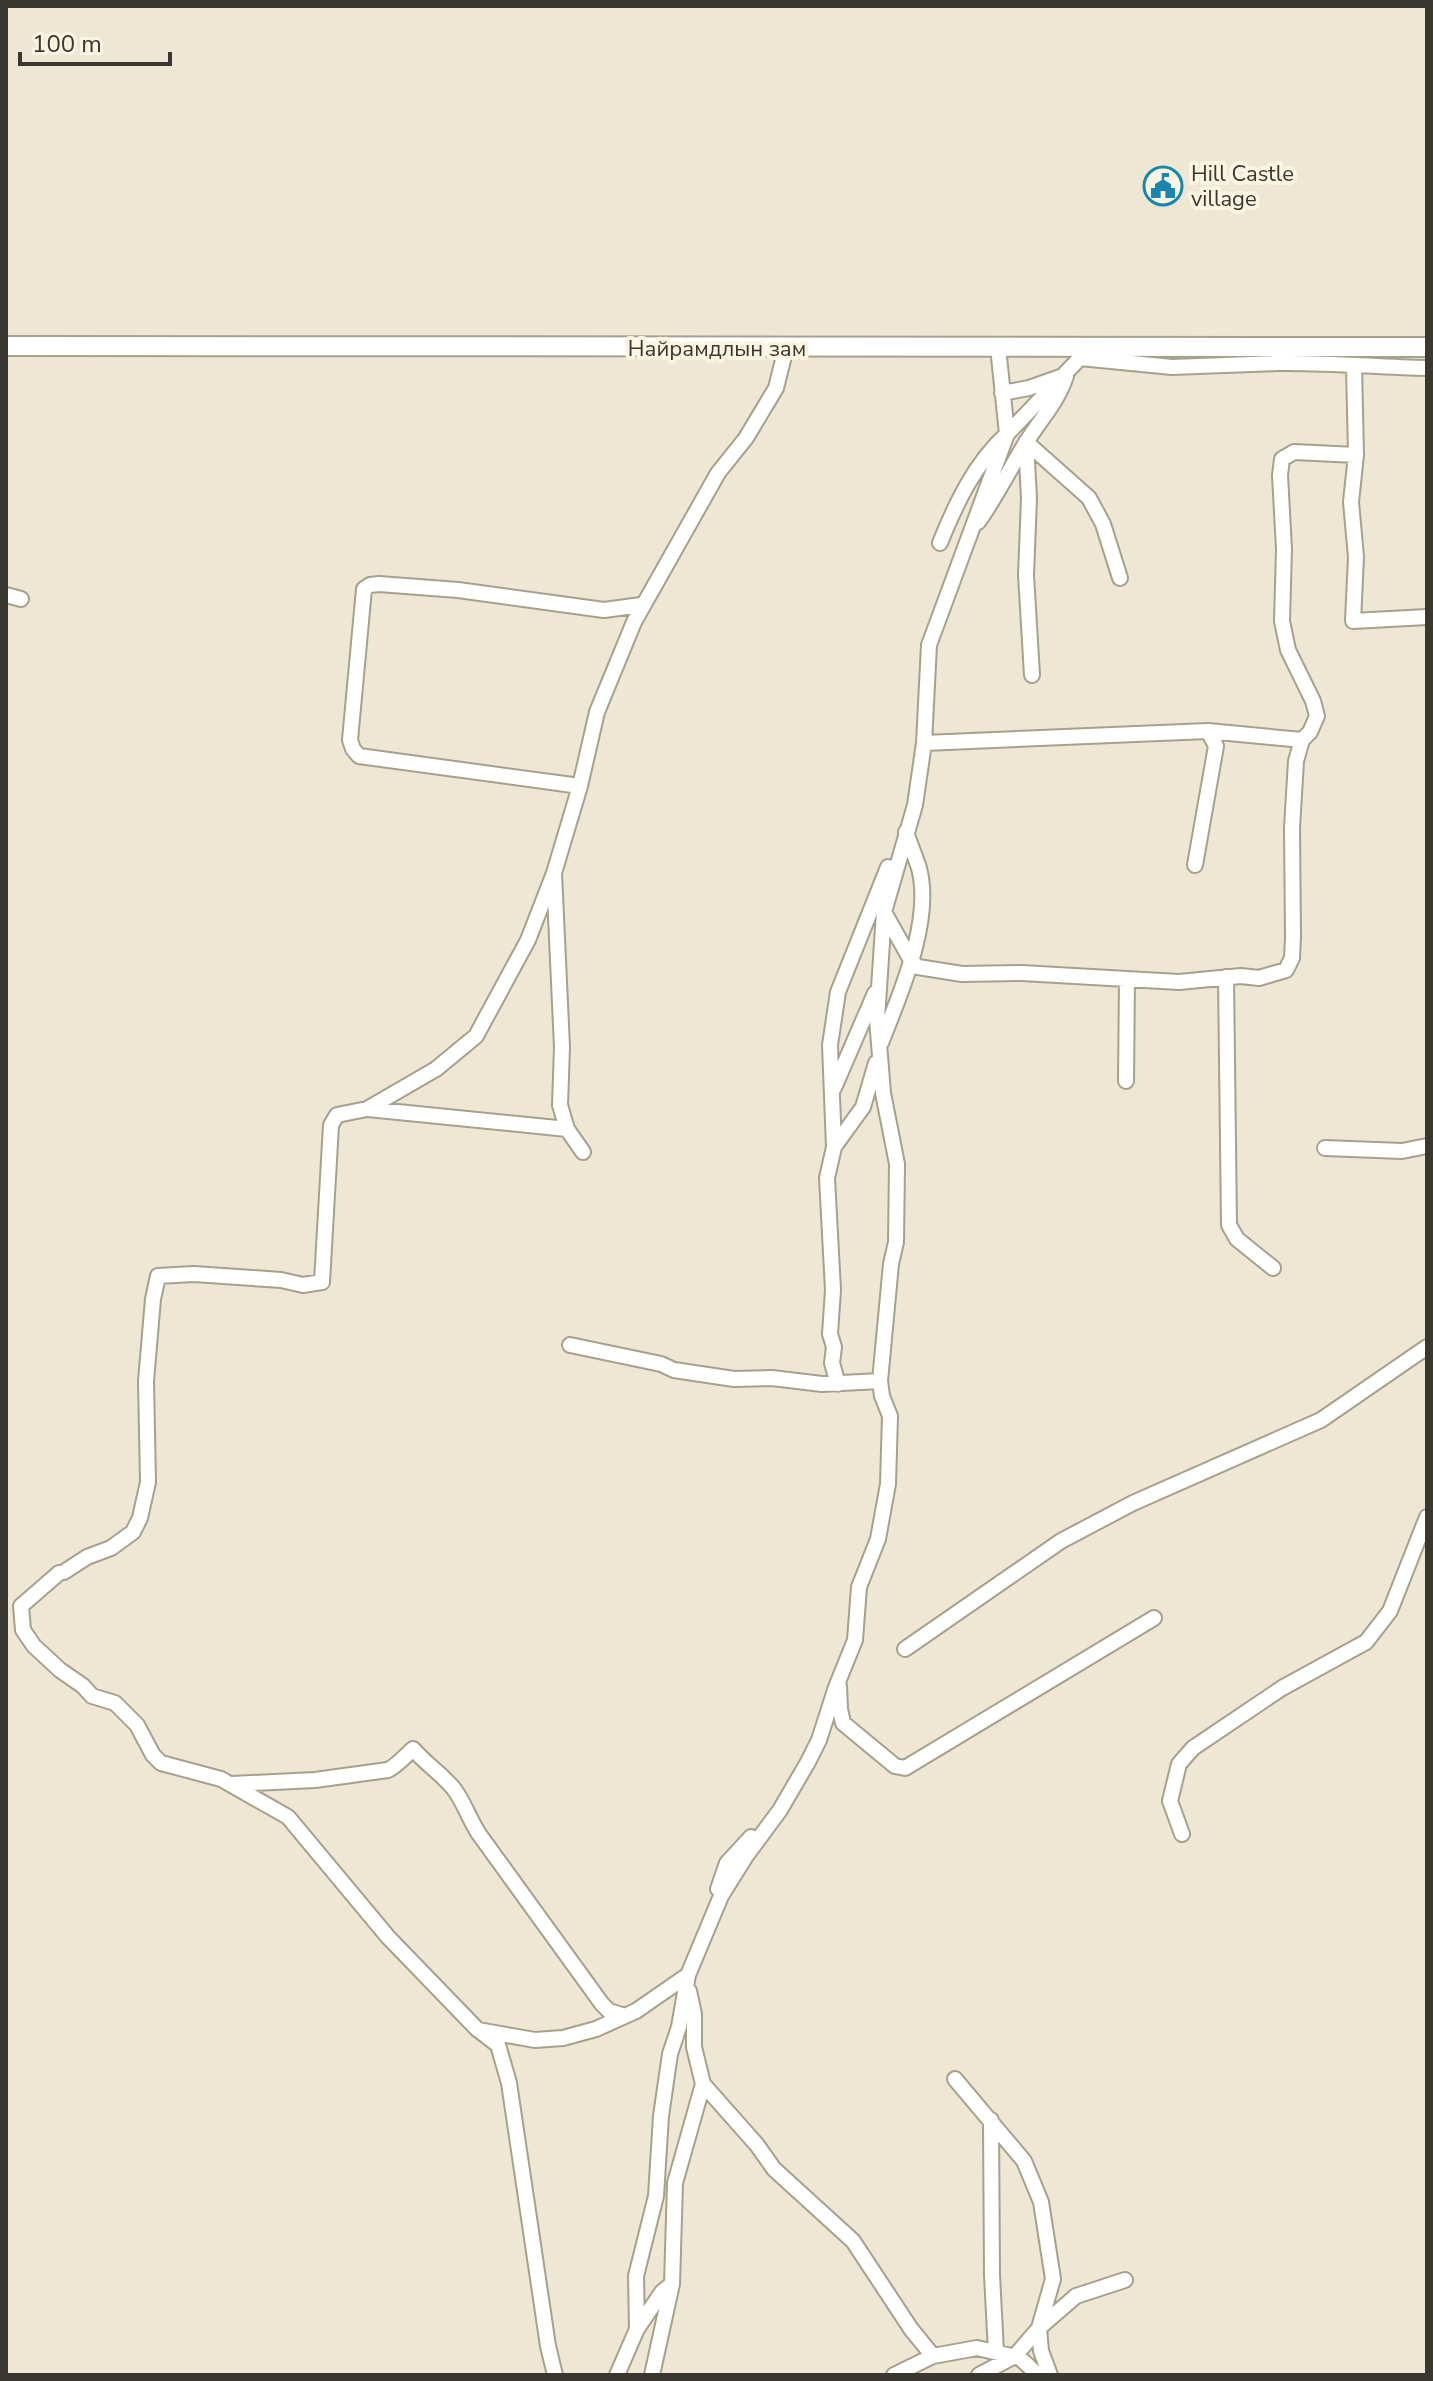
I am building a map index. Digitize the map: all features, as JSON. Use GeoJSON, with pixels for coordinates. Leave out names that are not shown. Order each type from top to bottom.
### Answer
{"type":"FeatureCollection","features":[{"type":"Feature","properties":{"kind":"main road","name":"Найрамдлын зам"},"geometry":{"type":"LineString","coordinates":[[6,346],[998,347],[1084,353],[1279,355],[1427,347]]}},
{"type":"Feature","properties":{"kind":"street"},"geometry":{"type":"LineString","coordinates":[[637,2329],[636,2276],[656,2196],[661,2116],[670,2054],[687,1979],[721,1896],[792,1791],[819,1740],[855,1640],[857,1596],[878,1539],[886,1495],[890,1416],[880,1381],[891,1264],[896,1242],[897,1164],[883,1093],[877,1019],[884,912],[915,805],[924,743],[929,645],[1007,434],[998,347]]}},
{"type":"Feature","properties":{"kind":"street"},"geometry":{"type":"LineString","coordinates":[[367,1109],[436,1069],[476,1036],[528,940],[554,873],[580,786],[597,712],[641,605],[718,473],[746,438],[776,388],[786,348]]}},
{"type":"Feature","properties":{"kind":"street"},"geometry":{"type":"LineString","coordinates":[[940,543],[952,512],[992,447],[1084,353]]}},
{"type":"Feature","properties":{"kind":"street"},"geometry":{"type":"LineString","coordinates":[[1279,355],[1354,366],[1427,368]]}},
{"type":"Feature","properties":{"kind":"street"},"geometry":{"type":"LineString","coordinates":[[1354,366],[1356,455],[1351,502],[1356,557],[1353,621],[1427,617]]}},
{"type":"Feature","properties":{"kind":"street"},"geometry":{"type":"LineString","coordinates":[[1002,393],[1029,388],[1065,375]]}},
{"type":"Feature","properties":{"kind":"street"},"geometry":{"type":"LineString","coordinates":[[971,532],[1000,492],[1026,442],[1061,391],[1065,375]]}},
{"type":"Feature","properties":{"kind":"street"},"geometry":{"type":"LineString","coordinates":[[1026,442],[1089,498],[1103,524],[1120,578]]}},
{"type":"Feature","properties":{"kind":"street"},"geometry":{"type":"LineString","coordinates":[[1026,442],[1029,498],[1026,575],[1032,675]]}},
{"type":"Feature","properties":{"kind":"street"},"geometry":{"type":"LineString","coordinates":[[884,912],[912,962],[918,967],[962,974],[1022,973],[1179,982],[1226,977],[1259,978],[1286,970],[1292,958],[1292,828],[1296,761],[1302,740],[1310,732],[1317,716],[1288,650],[1282,621],[1282,459],[1294,452],[1356,455]]}},
{"type":"Feature","properties":{"kind":"street"},"geometry":{"type":"LineString","coordinates":[[580,786],[359,756],[350,740],[364,589],[379,584],[458,590],[604,610],[641,605]]}},
{"type":"Feature","properties":{"kind":"street"},"geometry":{"type":"LineString","coordinates":[[6,595],[21,599]]}},
{"type":"Feature","properties":{"kind":"street"},"geometry":{"type":"LineString","coordinates":[[924,743],[1208,731],[1302,740]]}},
{"type":"Feature","properties":{"kind":"street"},"geometry":{"type":"LineString","coordinates":[[1195,865],[1216,746],[1208,731]]}},
{"type":"Feature","properties":{"kind":"street"},"geometry":{"type":"LineString","coordinates":[[834,1147],[863,1107],[879,1049],[912,962],[920,908],[920,870],[906,832]]}},
{"type":"Feature","properties":{"kind":"street"},"geometry":{"type":"LineString","coordinates":[[838,1384],[832,1363],[834,1347],[830,1334],[833,1290],[827,1178],[834,1147],[830,1045],[838,992],[889,865],[901,851]]}},
{"type":"Feature","properties":{"kind":"street"},"geometry":{"type":"LineString","coordinates":[[554,873],[562,1047],[560,1105],[567,1129],[583,1152]]}},
{"type":"Feature","properties":{"kind":"street"},"geometry":{"type":"LineString","coordinates":[[1226,977],[1229,1225],[1237,1239],[1273,1268]]}},
{"type":"Feature","properties":{"kind":"street"},"geometry":{"type":"LineString","coordinates":[[1126,1081],[1127,979]]}},
{"type":"Feature","properties":{"kind":"street"},"geometry":{"type":"LineString","coordinates":[[832,1092],[879,983]]}},
{"type":"Feature","properties":{"kind":"street"},"geometry":{"type":"LineString","coordinates":[[555,2375],[548,2346],[509,2083],[498,2045],[478,2030],[388,1937],[288,1817],[232,1784],[208,1774],[161,1763],[153,1755],[137,1725],[115,1703],[92,1696],[34,1646],[23,1630],[21,1606],[59,1573],[111,1548],[133,1532],[140,1518],[148,1482],[146,1381],[158,1276],[194,1274],[281,1280],[303,1285],[322,1282],[331,1125],[337,1115],[367,1109],[567,1129]]}},
{"type":"Feature","properties":{"kind":"street"},"geometry":{"type":"LineString","coordinates":[[1325,1148],[1402,1151],[1427,1146]]}},
{"type":"Feature","properties":{"kind":"street"},"geometry":{"type":"LineString","coordinates":[[570,1345],[661,1364],[674,1370],[734,1379],[772,1378],[813,1384],[880,1381]]}},
{"type":"Feature","properties":{"kind":"street"},"geometry":{"type":"LineString","coordinates":[[905,1649],[1061,1541],[1133,1503],[1321,1420],[1427,1347]]}},
{"type":"Feature","properties":{"kind":"street"},"geometry":{"type":"LineString","coordinates":[[1182,1834],[1170,1801],[1181,1760],[1193,1748],[1282,1688],[1366,1642],[1390,1611],[1427,1517]]}},
{"type":"Feature","properties":{"kind":"street"},"geometry":{"type":"LineString","coordinates":[[838,1682],[843,1723],[895,1766],[905,1768],[1154,1618]]}},
{"type":"Feature","properties":{"kind":"street"},"geometry":{"type":"LineString","coordinates":[[232,1784],[315,1780],[388,1770],[398,1766],[413,1749],[455,1790],[479,1834],[602,2004],[609,2011],[625,2016]]}},
{"type":"Feature","properties":{"kind":"street"},"geometry":{"type":"LineString","coordinates":[[478,2030],[535,2040],[563,2038],[596,2029],[625,2016],[687,1979]]}},
{"type":"Feature","properties":{"kind":"street"},"geometry":{"type":"LineString","coordinates":[[687,1979],[694,2014],[694,2047],[703,2084],[774,2169],[853,2241],[911,2329],[933,2356]]}},
{"type":"Feature","properties":{"kind":"street"},"geometry":{"type":"LineString","coordinates":[[955,2079],[1024,2161],[1041,2202],[1053,2279],[1039,2328],[1041,2351],[1050,2375]]}},
{"type":"Feature","properties":{"kind":"street"},"geometry":{"type":"LineString","coordinates":[[652,2375],[672,2284],[675,2183],[703,2084]]}},
{"type":"Feature","properties":{"kind":"street"},"geometry":{"type":"LineString","coordinates":[[991,2120],[996,2352]]}},
{"type":"Feature","properties":{"kind":"street"},"geometry":{"type":"LineString","coordinates":[[979,2375],[1015,2356],[1039,2328],[1076,2296],[1125,2280]]}},
{"type":"Feature","properties":{"kind":"street"},"geometry":{"type":"LineString","coordinates":[[617,2375],[637,2329],[662,2292],[672,2284]]}},
{"type":"Feature","properties":{"kind":"street"},"geometry":{"type":"LineString","coordinates":[[894,2375],[933,2356],[977,2348],[1020,2358],[1038,2375]]}},
{"type":"Feature","properties":{"kind":"place","name":"Hill Castle village"},"geometry":{"type":"Point","coordinates":[1163,186]}}]}
